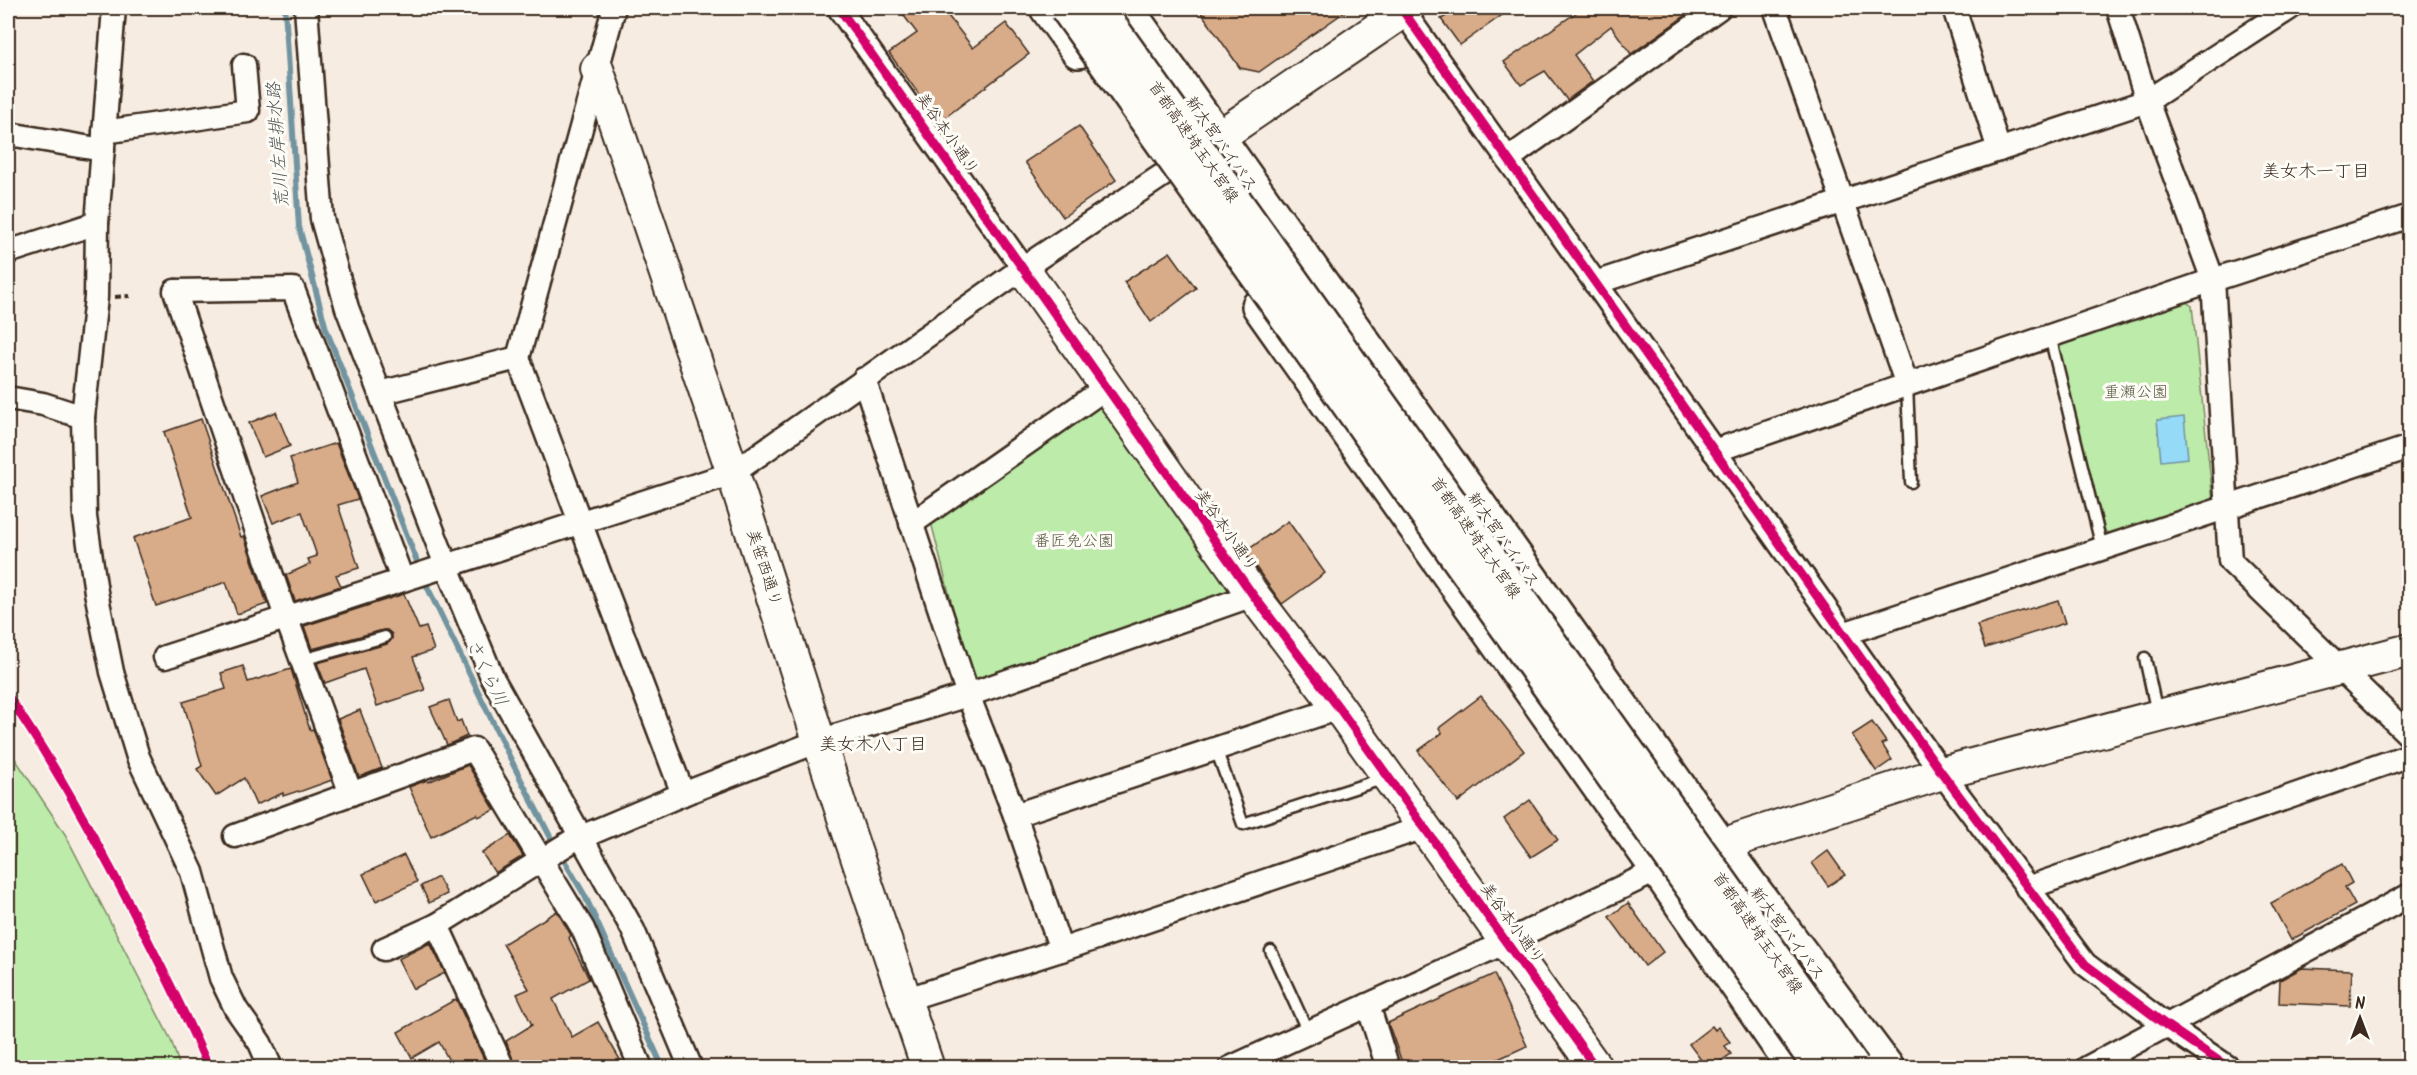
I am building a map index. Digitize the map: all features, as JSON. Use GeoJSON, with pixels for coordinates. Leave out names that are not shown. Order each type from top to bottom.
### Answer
{"type":"FeatureCollection","features":[{"type":"Feature","properties":{"kind":"highway"},"geometry":{"type":"LineString","coordinates":[[1047,8],[1658,870],[1794,1068]]}},
{"type":"Feature","properties":{"kind":"highway","name":"首都高速埼玉大宮線"},"geometry":{"type":"LineString","coordinates":[[1067,8],[1843,1065]]}},
{"type":"Feature","properties":{"kind":"highway","name":"首都高速埼玉大宮線"},"geometry":{"type":"LineString","coordinates":[[1097,8],[1843,1065]]}},
{"type":"Feature","properties":{"kind":"highway","name":"新大宮バイパス"},"geometry":{"type":"LineString","coordinates":[[1125,8],[1721,846],[1887,1068]]}},
{"type":"Feature","properties":{"kind":"street"},"geometry":{"type":"LineString","coordinates":[[114,8],[98,223],[113,297],[83,417],[85,517],[102,631],[138,757],[192,872],[221,978],[236,1009],[260,1044],[271,1068]]}},
{"type":"Feature","properties":{"kind":"street"},"geometry":{"type":"LineString","coordinates":[[306,8],[322,219],[347,308],[380,393],[440,567],[493,679],[577,839],[633,930],[690,1068]]}},
{"type":"Feature","properties":{"kind":"street"},"geometry":{"type":"LineString","coordinates":[[614,8],[518,358],[684,794]]}},
{"type":"Feature","properties":{"kind":"street","name":"美谷本小通り"},"geometry":{"type":"LineString","coordinates":[[839,8],[1252,595],[1339,708],[1596,1068]]}},
{"type":"Feature","properties":{"kind":"street"},"geometry":{"type":"LineString","coordinates":[[1508,159],[1719,8]]}},
{"type":"Feature","properties":{"kind":"street"},"geometry":{"type":"LineString","coordinates":[[1775,8],[1907,385]]}},
{"type":"Feature","properties":{"kind":"street"},"geometry":{"type":"LineString","coordinates":[[1954,8],[1999,150]]}},
{"type":"Feature","properties":{"kind":"street"},"geometry":{"type":"LineString","coordinates":[[2118,8],[2147,101],[2213,280],[2230,561],[2409,736]]}},
{"type":"Feature","properties":{"kind":"street"},"geometry":{"type":"LineString","coordinates":[[1596,283],[2147,101],[2290,8]]}},
{"type":"Feature","properties":{"kind":"street"},"geometry":{"type":"LineString","coordinates":[[1217,138],[1404,9],[1942,773],[2085,964],[2166,1025],[2229,1068]]}},
{"type":"Feature","properties":{"kind":"street"},"geometry":{"type":"LineString","coordinates":[[8,138],[15,135],[104,141],[248,111],[244,65]]}},
{"type":"Feature","properties":{"kind":"street","name":"美笹西通り"},"geometry":{"type":"LineString","coordinates":[[597,69],[733,473],[928,1068]]}},
{"type":"Feature","properties":{"kind":"street"},"geometry":{"type":"LineString","coordinates":[[165,657],[733,473],[1023,268],[1166,173]]}},
{"type":"Feature","properties":{"kind":"street"},"geometry":{"type":"LineString","coordinates":[[1714,451],[2213,280],[2409,216]]}},
{"type":"Feature","properties":{"kind":"street"},"geometry":{"type":"LineString","coordinates":[[8,252],[98,223]]}},
{"type":"Feature","properties":{"kind":"street"},"geometry":{"type":"LineString","coordinates":[[351,794],[286,617],[176,291],[293,289],[405,578]]}},
{"type":"Feature","properties":{"kind":"street"},"geometry":{"type":"LineString","coordinates":[[380,393],[518,358]]}},
{"type":"Feature","properties":{"kind":"street"},"geometry":{"type":"LineString","coordinates":[[864,379],[968,695],[1015,815],[1061,950]]}},
{"type":"Feature","properties":{"kind":"street"},"geometry":{"type":"LineString","coordinates":[[911,524],[1107,387]]}},
{"type":"Feature","properties":{"kind":"street"},"geometry":{"type":"LineString","coordinates":[[8,398],[43,404],[83,417]]}},
{"type":"Feature","properties":{"kind":"street"},"geometry":{"type":"LineString","coordinates":[[1843,634],[2409,447]]}},
{"type":"Feature","properties":{"kind":"street"},"geometry":{"type":"LineString","coordinates":[[384,949],[437,924],[577,839],[684,794],[819,741],[968,695],[1252,595]]}},
{"type":"Feature","properties":{"kind":"street"},"geometry":{"type":"LineString","coordinates":[[1230,1068],[1658,870],[1721,846],[1942,773],[2158,718],[2409,650]]}},
{"type":"Feature","properties":{"kind":"street"},"geometry":{"type":"LineString","coordinates":[[1015,815],[1339,708]]}},
{"type":"Feature","properties":{"kind":"street"},"geometry":{"type":"LineString","coordinates":[[235,836],[474,750],[543,858],[583,929],[641,1068]]}},
{"type":"Feature","properties":{"kind":"street"},"geometry":{"type":"LineString","coordinates":[[2027,888],[2409,754]]}},
{"type":"Feature","properties":{"kind":"street"},"geometry":{"type":"LineString","coordinates":[[907,999],[1061,950],[1424,827]]}},
{"type":"Feature","properties":{"kind":"street"},"geometry":{"type":"LineString","coordinates":[[2087,1068],[2124,1059],[2166,1025],[2409,895]]}},
{"type":"Feature","properties":{"kind":"street"},"geometry":{"type":"LineString","coordinates":[[437,924],[503,1068]]}},
{"type":"Feature","properties":{"kind":"street"},"geometry":{"type":"LineString","coordinates":[[1368,1005],[1388,1068]]}},
{"type":"Feature","properties":{"kind":"lane"},"geometry":{"type":"LineString","coordinates":[[2050,336],[2102,548]]}},
{"type":"Feature","properties":{"kind":"lane"},"geometry":{"type":"LineString","coordinates":[[1907,385],[1911,482]]}},
{"type":"Feature","properties":{"kind":"lane"},"geometry":{"type":"LineString","coordinates":[[302,660],[385,637]]}},
{"type":"Feature","properties":{"kind":"lane"},"geometry":{"type":"LineString","coordinates":[[2145,658],[2158,718]]}},
{"type":"Feature","properties":{"kind":"lane"},"geometry":{"type":"LineString","coordinates":[[1216,749],[1243,824],[1388,777]]}},
{"type":"Feature","properties":{"kind":"lane"},"geometry":{"type":"LineString","coordinates":[[1271,951],[1308,1032]]}},
{"type":"Feature","properties":{"kind":"green space","name":"重瀬公園"},"geometry":{"type":"Polygon","coordinates":[[[2186,302],[2192,306],[2213,501],[2111,535],[2105,531],[2058,347],[2061,342],[2186,302]]]}},
{"type":"Feature","properties":{"kind":"green space","name":"番匠免公園"},"geometry":{"type":"Polygon","coordinates":[[[1101,401],[1231,594],[971,680],[931,522],[1101,401]]]}},
{"type":"Feature","properties":{"kind":"green space"},"geometry":{"type":"Polygon","coordinates":[[[8,748],[65,834],[171,1040],[180,1067],[8,1067],[8,748]]]}},
{"type":"Feature","properties":{"kind":"water"},"geometry":{"type":"Polygon","coordinates":[[[2184,417],[2188,458],[2161,461],[2157,420],[2184,417]]]}},
{"type":"Feature","properties":{"kind":"building"},"geometry":{"type":"Polygon","coordinates":[[[898,8],[942,8],[973,48],[1006,23],[1029,54],[939,122],[889,53],[917,33],[898,8]]]}},
{"type":"Feature","properties":{"kind":"building"},"geometry":{"type":"Polygon","coordinates":[[[1198,8],[1350,8],[1259,72],[1240,68],[1198,8]]]}},
{"type":"Feature","properties":{"kind":"building"},"geometry":{"type":"Polygon","coordinates":[[[1442,8],[1512,8],[1460,45],[1441,19],[1448,15],[1442,8]]]}},
{"type":"Feature","properties":{"kind":"building"},"geometry":{"type":"Polygon","coordinates":[[[1583,8],[1696,8],[1631,54],[1611,26],[1574,55],[1593,81],[1567,100],[1545,71],[1521,85],[1504,62],[1583,8]]]}},
{"type":"Feature","properties":{"kind":"building"},"geometry":{"type":"Polygon","coordinates":[[[1079,126],[1116,180],[1063,217],[1025,162],[1079,126]]]}},
{"type":"Feature","properties":{"kind":"building"},"geometry":{"type":"Polygon","coordinates":[[[1170,252],[1196,288],[1151,322],[1124,282],[1170,252]]]}},
{"type":"Feature","properties":{"kind":"building"},"geometry":{"type":"Polygon","coordinates":[[[276,412],[290,446],[263,457],[249,423],[276,412]]]}},
{"type":"Feature","properties":{"kind":"building"},"geometry":{"type":"Polygon","coordinates":[[[201,419],[241,537],[244,536],[267,604],[237,614],[226,582],[156,606],[133,538],[192,517],[164,432],[201,419]]]}},
{"type":"Feature","properties":{"kind":"building"},"geometry":{"type":"Polygon","coordinates":[[[336,443],[358,499],[338,505],[359,568],[336,575],[341,586],[295,601],[286,575],[310,564],[308,559],[317,556],[302,512],[273,523],[262,496],[298,482],[290,458],[336,443]]]}},
{"type":"Feature","properties":{"kind":"building"},"geometry":{"type":"Polygon","coordinates":[[[1288,521],[1325,573],[1282,604],[1245,552],[1288,521]]]}},
{"type":"Feature","properties":{"kind":"building"},"geometry":{"type":"Polygon","coordinates":[[[404,594],[419,629],[426,627],[434,650],[413,657],[425,690],[377,706],[364,669],[325,683],[317,663],[387,644],[392,639],[392,634],[383,630],[312,649],[304,626],[404,594]]]}},
{"type":"Feature","properties":{"kind":"building"},"geometry":{"type":"Polygon","coordinates":[[[2058,600],[2065,623],[1985,648],[1977,625],[2058,600]]]}},
{"type":"Feature","properties":{"kind":"building"},"geometry":{"type":"Polygon","coordinates":[[[243,666],[248,682],[291,669],[310,730],[313,729],[332,780],[299,792],[283,796],[283,793],[256,805],[244,778],[216,796],[197,769],[202,766],[183,702],[226,689],[221,673],[243,666]]]}},
{"type":"Feature","properties":{"kind":"building"},"geometry":{"type":"Polygon","coordinates":[[[1481,696],[1524,751],[1458,802],[1418,751],[1442,733],[1439,728],[1481,696]]]}},
{"type":"Feature","properties":{"kind":"building"},"geometry":{"type":"Polygon","coordinates":[[[449,700],[457,722],[461,720],[467,736],[447,745],[430,707],[449,700]]]}},
{"type":"Feature","properties":{"kind":"building"},"geometry":{"type":"Polygon","coordinates":[[[360,710],[382,768],[359,777],[338,719],[360,710]]]}},
{"type":"Feature","properties":{"kind":"building"},"geometry":{"type":"Polygon","coordinates":[[[1872,722],[1886,742],[1882,744],[1892,760],[1876,771],[1852,735],[1872,722]]]}},
{"type":"Feature","properties":{"kind":"building"},"geometry":{"type":"Polygon","coordinates":[[[468,765],[495,810],[478,817],[477,814],[431,837],[409,787],[427,780],[428,782],[468,765]]]}},
{"type":"Feature","properties":{"kind":"building"},"geometry":{"type":"Polygon","coordinates":[[[1530,800],[1558,840],[1531,857],[1504,819],[1530,800]]]}},
{"type":"Feature","properties":{"kind":"building"},"geometry":{"type":"Polygon","coordinates":[[[510,835],[523,856],[495,873],[482,853],[510,835]]]}},
{"type":"Feature","properties":{"kind":"building"},"geometry":{"type":"Polygon","coordinates":[[[1828,851],[1845,875],[1828,886],[1812,863],[1828,851]]]}},
{"type":"Feature","properties":{"kind":"building"},"geometry":{"type":"Polygon","coordinates":[[[404,855],[417,882],[376,901],[363,874],[404,855]]]}},
{"type":"Feature","properties":{"kind":"building"},"geometry":{"type":"Polygon","coordinates":[[[2342,864],[2352,883],[2345,887],[2355,905],[2291,940],[2271,903],[2342,864]]]}},
{"type":"Feature","properties":{"kind":"building"},"geometry":{"type":"Polygon","coordinates":[[[438,877],[447,894],[429,903],[421,886],[438,877]]]}},
{"type":"Feature","properties":{"kind":"building"},"geometry":{"type":"Polygon","coordinates":[[[1628,903],[1663,952],[1645,966],[1609,917],[1628,903]]]}},
{"type":"Feature","properties":{"kind":"building"},"geometry":{"type":"Polygon","coordinates":[[[557,911],[571,935],[569,938],[589,979],[553,999],[572,1037],[598,1022],[625,1068],[516,1068],[506,1041],[532,1025],[517,994],[529,989],[503,944],[557,911]]]}},
{"type":"Feature","properties":{"kind":"building"},"geometry":{"type":"Polygon","coordinates":[[[430,943],[445,973],[413,989],[398,959],[430,943]]]}},
{"type":"Feature","properties":{"kind":"building"},"geometry":{"type":"Polygon","coordinates":[[[2302,968],[2352,970],[2350,1006],[2279,1003],[2280,980],[2302,968]]]}},
{"type":"Feature","properties":{"kind":"building"},"geometry":{"type":"Polygon","coordinates":[[[1494,974],[1527,1046],[1494,1061],[1497,1068],[1404,1068],[1388,1023],[1494,974]]]}},
{"type":"Feature","properties":{"kind":"building"},"geometry":{"type":"Polygon","coordinates":[[[456,999],[488,1068],[453,1068],[439,1042],[412,1058],[398,1032],[456,999]]]}},
{"type":"Feature","properties":{"kind":"building"},"geometry":{"type":"Polygon","coordinates":[[[1712,1026],[1715,1030],[1718,1027],[1730,1042],[1725,1046],[1731,1054],[1721,1061],[1726,1068],[1707,1068],[1689,1044],[1712,1026]]]}},
{"type":"Feature","properties":{"kind":"waterway","name":"さくら川"},"geometry":{"type":"LineString","coordinates":[[285,8],[299,227],[326,329],[420,569]]}},
{"type":"Feature","properties":{"kind":"waterway","name":"さくら川"},"geometry":{"type":"LineString","coordinates":[[423,578],[555,846]]}},
{"type":"Feature","properties":{"kind":"waterway","name":"さくら川"},"geometry":{"type":"LineString","coordinates":[[561,855],[585,896],[663,1068]]}},
{"type":"Feature","properties":{"kind":"cycle path"},"geometry":{"type":"LineString","coordinates":[[839,8],[1253,595],[1339,708],[1596,1068]]}},
{"type":"Feature","properties":{"kind":"cycle path"},"geometry":{"type":"LineString","coordinates":[[1401,8],[1942,773],[2085,964],[2166,1025],[2229,1068]]}},
{"type":"Feature","properties":{"kind":"cycle path"},"geometry":{"type":"LineString","coordinates":[[8,696],[48,757],[135,914],[209,1068]]}},
{"type":"Feature","properties":{"kind":"district","name":"美女木一丁目"},"geometry":{"type":"Point","coordinates":[2316,172]}},
{"type":"Feature","properties":{"kind":"district","name":"美女木八丁目"},"geometry":{"type":"Point","coordinates":[873,745]}},
{"type":"Feature","properties":{"kind":"water label","name":"荒川左岸排水路"},"geometry":{"type":"Point","coordinates":[279,145]}}]}
